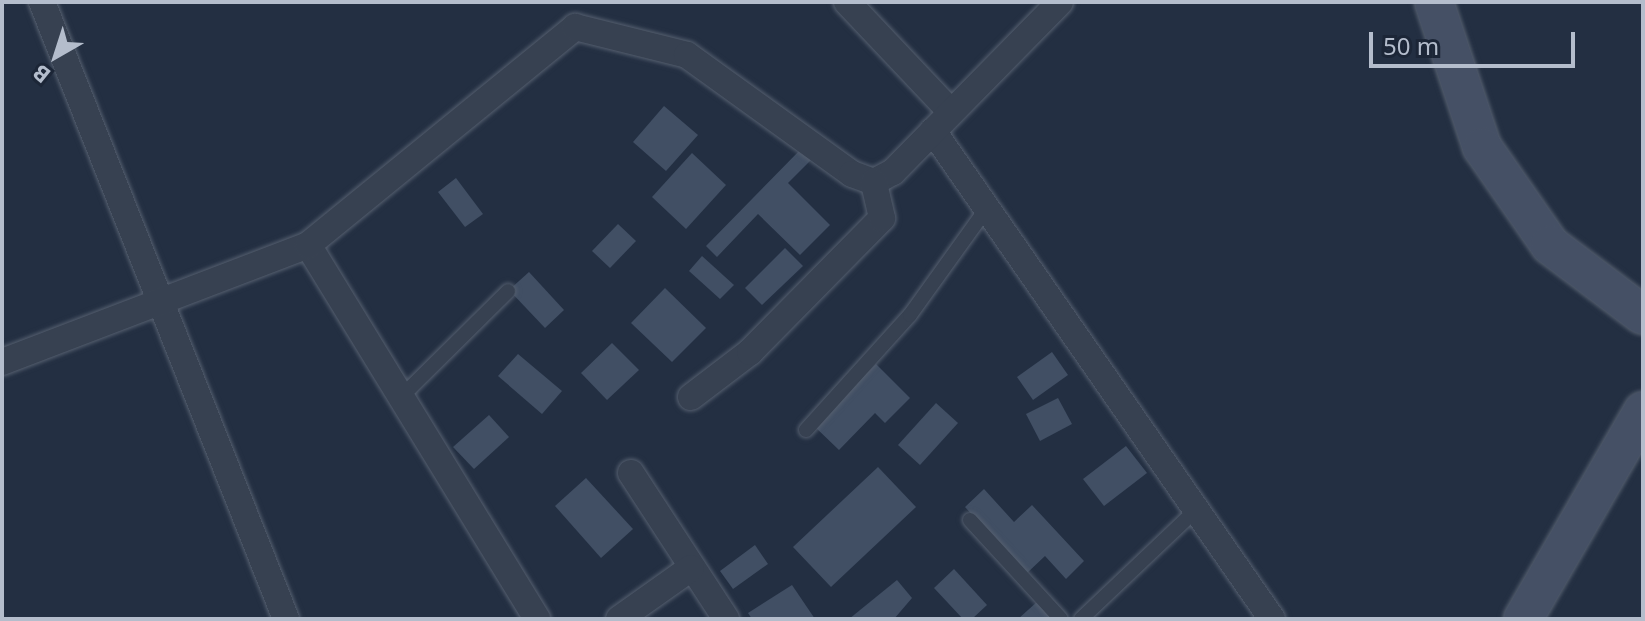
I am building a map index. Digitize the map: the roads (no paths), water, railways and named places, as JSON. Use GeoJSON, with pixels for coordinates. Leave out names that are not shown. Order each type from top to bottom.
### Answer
{"type":"FeatureCollection","features":[{"type":"Feature","properties":{"kind":"street"},"geometry":{"type":"LineString","coordinates":[[42,2],[286,619]]}},
{"type":"Feature","properties":{"kind":"street"},"geometry":{"type":"LineString","coordinates":[[847,2],[942,122],[987,208],[1272,619]]}},
{"type":"Feature","properties":{"kind":"street"},"geometry":{"type":"LineString","coordinates":[[874,182],[942,122],[1060,2]]}},
{"type":"Feature","properties":{"kind":"street"},"geometry":{"type":"LineString","coordinates":[[1434,2],[1482,147],[1550,245],[1643,315]]}},
{"type":"Feature","properties":{"kind":"street"},"geometry":{"type":"LineString","coordinates":[[2,362],[308,245],[575,27],[687,55],[852,174],[874,182]]}},
{"type":"Feature","properties":{"kind":"street"},"geometry":{"type":"LineString","coordinates":[[691,397],[750,352],[882,218],[874,182]]}},
{"type":"Feature","properties":{"kind":"street"},"geometry":{"type":"LineString","coordinates":[[308,245],[537,619]]}},
{"type":"Feature","properties":{"kind":"street"},"geometry":{"type":"LineString","coordinates":[[1523,619],[1643,411]]}},
{"type":"Feature","properties":{"kind":"street"},"geometry":{"type":"LineString","coordinates":[[631,473],[726,619]]}},
{"type":"Feature","properties":{"kind":"street"},"geometry":{"type":"LineString","coordinates":[[619,619],[691,568]]}},
{"type":"Feature","properties":{"kind":"lane"},"geometry":{"type":"LineString","coordinates":[[806,430],[910,315],[987,208]]}},
{"type":"Feature","properties":{"kind":"lane"},"geometry":{"type":"LineString","coordinates":[[400,398],[508,291]]}},
{"type":"Feature","properties":{"kind":"lane"},"geometry":{"type":"LineString","coordinates":[[1081,619],[1196,510]]}},
{"type":"Feature","properties":{"kind":"lane"},"geometry":{"type":"LineString","coordinates":[[970,520],[1061,619]]}}]}
